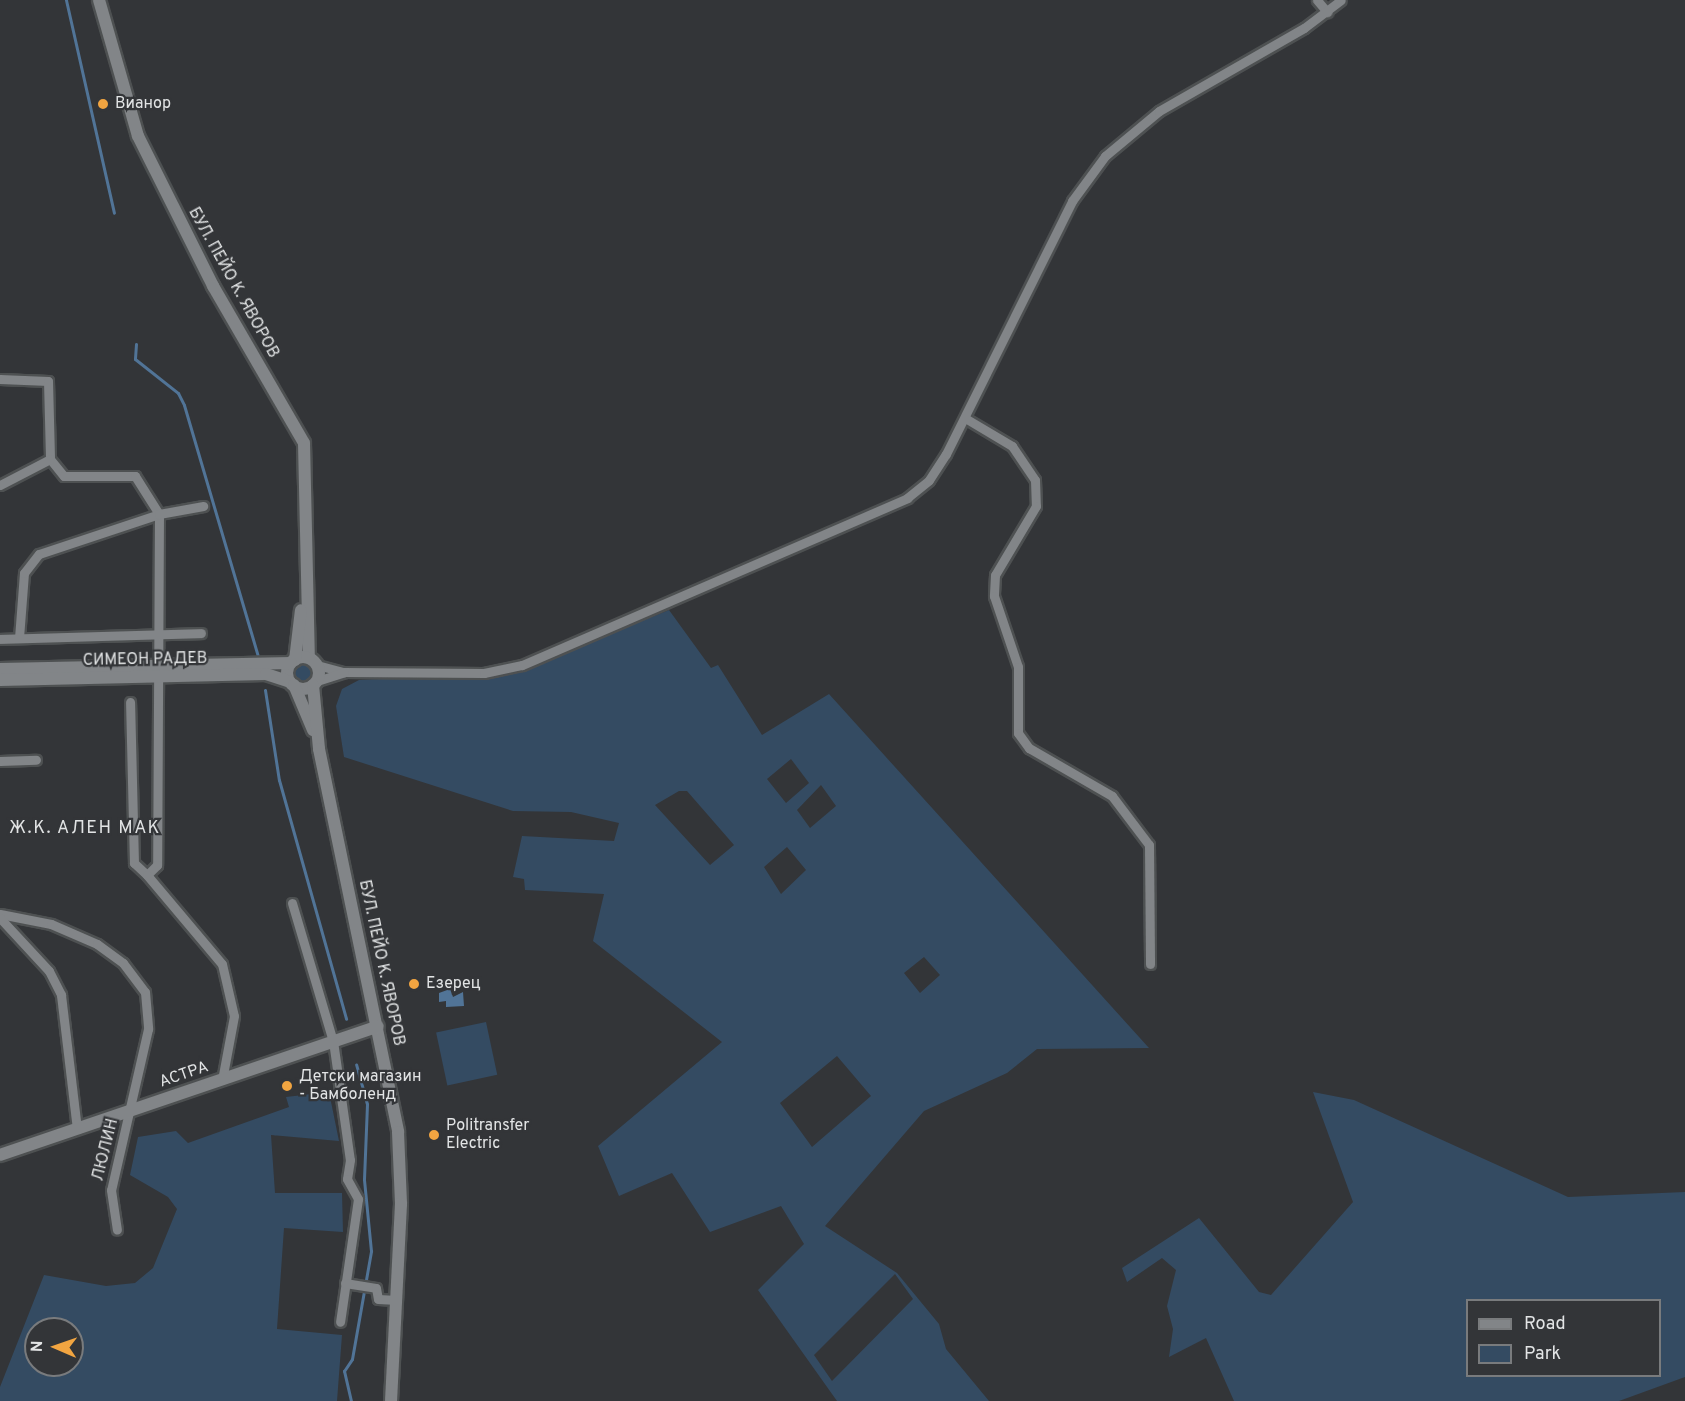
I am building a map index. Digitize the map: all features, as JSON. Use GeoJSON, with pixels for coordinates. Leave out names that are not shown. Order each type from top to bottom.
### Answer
{"type":"FeatureCollection","features":[{"type":"Feature","properties":{"kind":"street","name":"БУЛ. ПЕЙО К. ЯВОРОВ"},"geometry":{"type":"LineString","coordinates":[[99,0],[138,136],[213,286],[304,443],[304,585],[315,683],[319,748],[378,1026],[400,1158],[391,1401]]}},
{"type":"Feature","properties":{"kind":"street"},"geometry":{"type":"LineString","coordinates":[[1317,0],[1327,12]]}},
{"type":"Feature","properties":{"kind":"street"},"geometry":{"type":"LineString","coordinates":[[313,662],[344,672],[484,673],[522,665],[599,634],[907,498],[929,480],[965,418],[1072,201],[1105,156],[1159,111],[1327,12],[1341,0]]}},
{"type":"Feature","properties":{"kind":"street"},"geometry":{"type":"LineString","coordinates":[[0,380],[48,381],[50,459],[72,479],[135,476],[159,514],[157,865],[147,874]]}},
{"type":"Feature","properties":{"kind":"street"},"geometry":{"type":"LineString","coordinates":[[965,418],[1012,446],[1035,480],[1036,506],[995,575],[994,596],[1018,667],[1018,733],[1029,748],[1112,796],[1149,845],[1150,964]]}},
{"type":"Feature","properties":{"kind":"street"},"geometry":{"type":"LineString","coordinates":[[0,485],[50,459]]}},
{"type":"Feature","properties":{"kind":"street"},"geometry":{"type":"LineString","coordinates":[[19,638],[24,573],[30,562],[159,514],[203,506]]}},
{"type":"Feature","properties":{"kind":"street","name":"БУЛ. ПЕЙО К. ЯВОРОВ"},"geometry":{"type":"LineString","coordinates":[[304,585],[292,684],[319,748]]}},
{"type":"Feature","properties":{"kind":"street"},"geometry":{"type":"LineString","coordinates":[[0,639],[201,633]]}},
{"type":"Feature","properties":{"kind":"street","name":"СИМЕОН РАДЕВ"},"geometry":{"type":"LineString","coordinates":[[0,680],[293,661],[313,662]]}},
{"type":"Feature","properties":{"kind":"street","name":"СИМЕОН РАДЕВ"},"geometry":{"type":"LineString","coordinates":[[0,669],[266,674],[292,684],[315,683]]}},
{"type":"Feature","properties":{"kind":"street"},"geometry":{"type":"LineString","coordinates":[[315,683],[344,672]]}},
{"type":"Feature","properties":{"kind":"street"},"geometry":{"type":"LineString","coordinates":[[130,702],[134,863],[147,874],[222,964],[234,1016],[222,1080]]}},
{"type":"Feature","properties":{"kind":"street"},"geometry":{"type":"LineString","coordinates":[[0,761],[36,760]]}},
{"type":"Feature","properties":{"kind":"street"},"geometry":{"type":"LineString","coordinates":[[292,903],[333,1041],[350,1160],[347,1179],[358,1199],[349,1284],[340,1322]]}},
{"type":"Feature","properties":{"kind":"street","name":"ЛЮЛИН"},"geometry":{"type":"LineString","coordinates":[[0,914],[51,924],[97,944],[134,976],[150,1017],[111,1190],[117,1230]]}},
{"type":"Feature","properties":{"kind":"street"},"geometry":{"type":"LineString","coordinates":[[0,918],[49,971],[61,995],[76,1130]]}},
{"type":"Feature","properties":{"kind":"street","name":"АСТРА"},"geometry":{"type":"LineString","coordinates":[[0,1155],[378,1026]]}},
{"type":"Feature","properties":{"kind":"street"},"geometry":{"type":"LineString","coordinates":[[349,1284],[376,1288],[378,1299],[396,1300]]}},
{"type":"Feature","properties":{"kind":"green space"},"geometry":{"type":"Polygon","coordinates":[[[669,610],[711,668],[718,665],[762,735],[829,694],[1149,1048],[1037,1049],[1007,1073],[924,1111],[825,1226],[897,1273],[939,1324],[946,1349],[989,1401],[837,1401],[758,1290],[804,1244],[781,1206],[710,1232],[672,1173],[619,1196],[598,1146],[722,1042],[593,941],[604,894],[525,890],[524,879],[513,877],[522,836],[614,841],[619,823],[571,812],[513,811],[344,757],[336,706],[342,689],[359,680],[513,673],[669,610]],[[791,759],[767,779],[786,803],[809,783],[791,759]],[[821,785],[797,810],[810,828],[836,806],[821,785]],[[679,791],[655,805],[710,865],[734,845],[687,791],[679,791]],[[787,847],[764,867],[781,894],[806,870],[787,847]],[[924,957],[904,973],[920,993],[940,975],[924,957]],[[837,1056],[780,1103],[812,1147],[871,1096],[837,1056]],[[895,1274],[814,1355],[832,1381],[913,1299],[895,1274]]]}},
{"type":"Feature","properties":{"kind":"green space"},"geometry":{"type":"Polygon","coordinates":[[[303,661],[308,662],[314,668],[314,678],[308,684],[303,685],[298,684],[292,678],[291,673],[292,668],[298,662],[303,661]]]}},
{"type":"Feature","properties":{"kind":"green space"},"geometry":{"type":"Polygon","coordinates":[[[486,1022],[497,1075],[447,1085],[436,1033],[486,1022]]]}},
{"type":"Feature","properties":{"kind":"green space"},"geometry":{"type":"Polygon","coordinates":[[[329,1092],[339,1141],[271,1135],[275,1193],[342,1193],[343,1232],[284,1228],[277,1329],[342,1335],[337,1401],[0,1401],[0,1387],[24,1326],[24,1377],[84,1377],[84,1317],[28,1317],[44,1275],[106,1286],[135,1283],[153,1268],[177,1209],[168,1197],[130,1175],[138,1137],[176,1131],[188,1143],[289,1107],[286,1097],[329,1092]]]}},
{"type":"Feature","properties":{"kind":"green space"},"geometry":{"type":"Polygon","coordinates":[[[1313,1092],[1354,1100],[1568,1197],[1685,1192],[1685,1377],[1619,1401],[1234,1401],[1206,1338],[1169,1357],[1173,1329],[1167,1306],[1176,1270],[1162,1258],[1127,1282],[1122,1268],[1199,1218],[1259,1292],[1271,1295],[1353,1202],[1313,1092]]]}},
{"type":"Feature","properties":{"kind":"shaded area"},"geometry":{"type":"Polygon","coordinates":[[[450,989],[453,997],[463,992],[464,1006],[446,1007],[446,1001],[439,1002],[439,993],[450,989]]]}},
{"type":"Feature","properties":{"kind":"waterway"},"geometry":{"type":"LineString","coordinates":[[66,0],[114,213]]}},
{"type":"Feature","properties":{"kind":"waterway"},"geometry":{"type":"LineString","coordinates":[[136,344],[135,359],[178,393],[184,405],[258,656]]}},
{"type":"Feature","properties":{"kind":"waterway"},"geometry":{"type":"LineString","coordinates":[[265,690],[279,780],[346,1019]]}},
{"type":"Feature","properties":{"kind":"waterway"},"geometry":{"type":"LineString","coordinates":[[351,1401],[344,1371],[352,1359],[371,1251],[364,1179],[367,1104],[356,1064]]}},
{"type":"Feature","properties":{"kind":"place","name":"Вианор"},"geometry":{"type":"Point","coordinates":[103,104]}},
{"type":"Feature","properties":{"kind":"place","name":"Езерец"},"geometry":{"type":"Point","coordinates":[414,984]}},
{"type":"Feature","properties":{"kind":"place","name":"Детски магазин - Бамболенд"},"geometry":{"type":"Point","coordinates":[287,1086]}},
{"type":"Feature","properties":{"kind":"place","name":"Politransfer Electric"},"geometry":{"type":"Point","coordinates":[434,1135]}},
{"type":"Feature","properties":{"kind":"district","name":"Ж.К. АЛЕН МАК"},"geometry":{"type":"Point","coordinates":[85,829]}}]}
